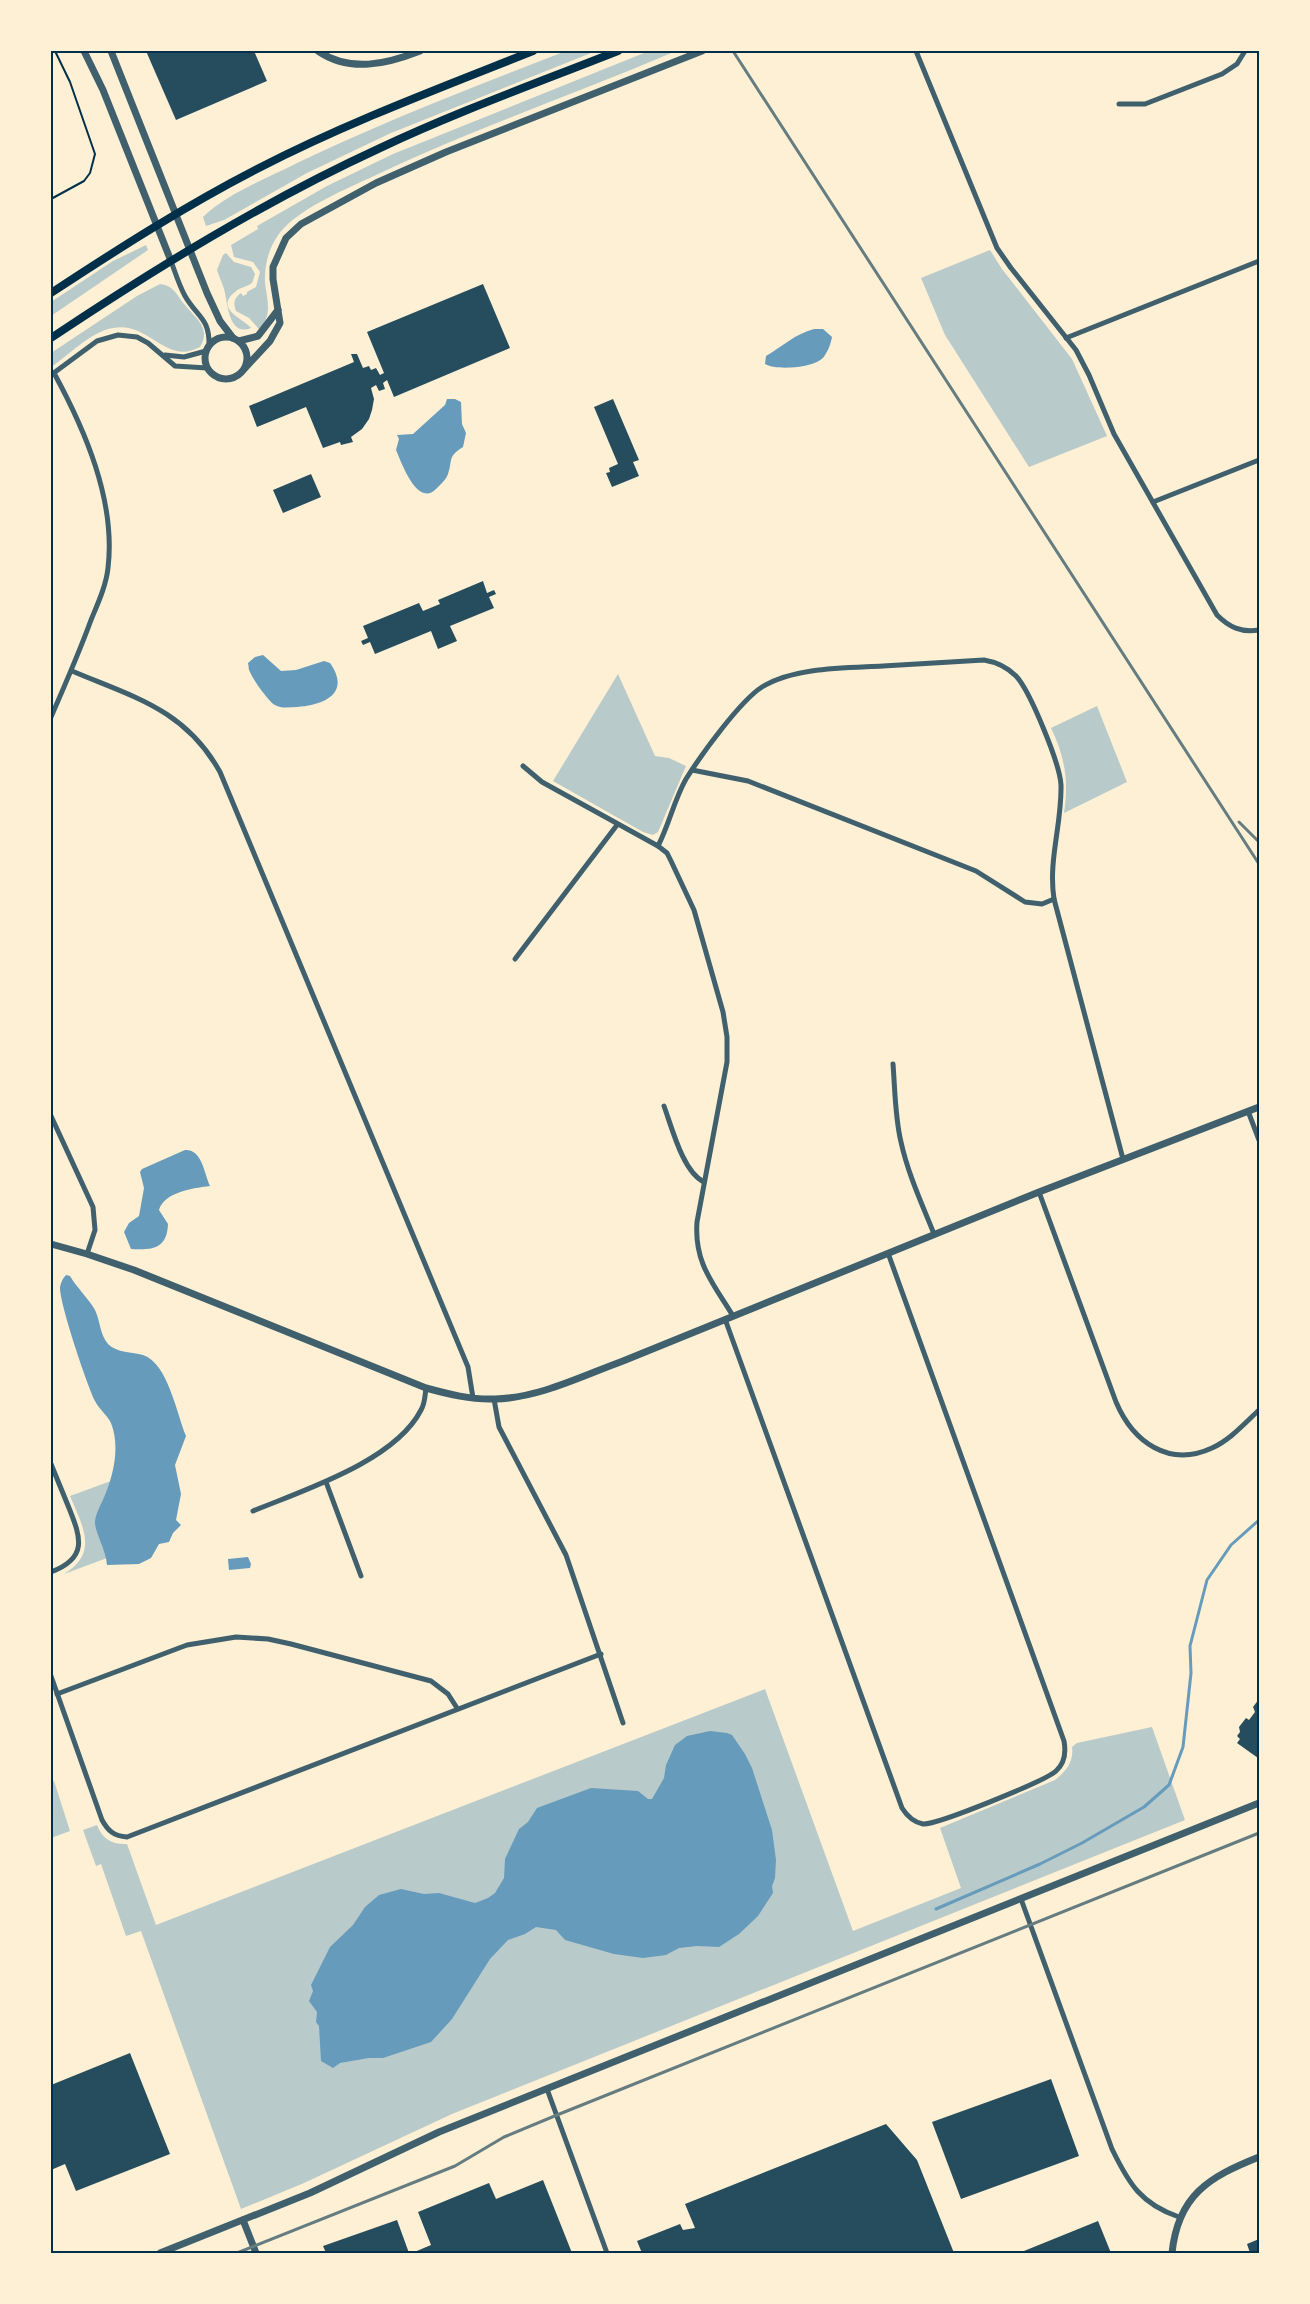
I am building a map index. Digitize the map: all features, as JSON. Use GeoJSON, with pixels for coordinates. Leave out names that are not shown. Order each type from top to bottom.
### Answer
{"type":"FeatureCollection","features":[{"type":"Feature","properties":{"kind":"highway"},"geometry":{"type":"LineString","coordinates":[[51,292],[175,213],[256,169],[348,126],[533,51]]}},
{"type":"Feature","properties":{"kind":"highway"},"geometry":{"type":"LineString","coordinates":[[51,338],[189,249],[302,186],[378,148],[618,51]]}},
{"type":"Feature","properties":{"kind":"street"},"geometry":{"type":"LineString","coordinates":[[84,51],[104,90],[185,296],[206,322],[208,329],[208,348],[205,357],[207,368],[214,376],[228,380],[241,374],[276,333],[280,323],[273,267],[280,248],[292,231],[321,212],[376,183],[446,152],[702,51]]}},
{"type":"Feature","properties":{"kind":"street"},"geometry":{"type":"LineString","coordinates":[[111,51],[220,321],[247,356],[245,368]]}},
{"type":"Feature","properties":{"kind":"street"},"geometry":{"type":"LineString","coordinates":[[318,51],[335,60],[360,64],[389,62],[420,51]]}},
{"type":"Feature","properties":{"kind":"street"},"geometry":{"type":"LineString","coordinates":[[916,51],[997,248],[1066,338],[1083,364],[1114,434],[1212,607],[1223,621],[1234,628],[1259,630]]}},
{"type":"Feature","properties":{"kind":"street"},"geometry":{"type":"LineString","coordinates":[[1119,104],[1130,106],[1145,104],[1222,74],[1237,64],[1245,51]]}},
{"type":"Feature","properties":{"kind":"street"},"geometry":{"type":"LineString","coordinates":[[1066,338],[1259,261]]}},
{"type":"Feature","properties":{"kind":"street"},"geometry":{"type":"LineString","coordinates":[[164,355],[184,357],[208,348],[220,338],[236,340],[258,336],[278,310]]}},
{"type":"Feature","properties":{"kind":"street"},"geometry":{"type":"LineString","coordinates":[[51,717],[72,671],[105,582],[108,569],[109,531],[100,478],[53,374],[98,341],[118,335],[137,337],[164,355],[175,366],[207,368]]}},
{"type":"Feature","properties":{"kind":"street"},"geometry":{"type":"LineString","coordinates":[[1153,502],[1259,460]]}},
{"type":"Feature","properties":{"kind":"street"},"geometry":{"type":"LineString","coordinates":[[658,846],[682,787],[692,770],[745,702],[759,689],[778,679],[835,668],[984,660],[1008,669],[1020,680],[1057,761],[1061,790],[1051,873],[1054,899],[1123,1159]]}},
{"type":"Feature","properties":{"kind":"street"},"geometry":{"type":"LineString","coordinates":[[72,671],[171,716],[198,740],[220,771],[468,1367],[473,1398]]}},
{"type":"Feature","properties":{"kind":"street"},"geometry":{"type":"LineString","coordinates":[[523,766],[542,782],[667,853],[694,910],[717,987],[727,1037],[727,1062],[697,1222],[698,1253],[710,1279],[733,1316]]}},
{"type":"Feature","properties":{"kind":"street"},"geometry":{"type":"LineString","coordinates":[[692,770],[748,781],[976,871],[1026,902],[1042,904],[1054,899]]}},
{"type":"Feature","properties":{"kind":"street"},"geometry":{"type":"LineString","coordinates":[[515,959],[617,825]]}},
{"type":"Feature","properties":{"kind":"street"},"geometry":{"type":"LineString","coordinates":[[893,1064],[897,1117],[903,1151],[910,1176],[934,1234]]}},
{"type":"Feature","properties":{"kind":"street"},"geometry":{"type":"LineString","coordinates":[[664,1106],[689,1170],[697,1179],[704,1182]]}},
{"type":"Feature","properties":{"kind":"street"},"geometry":{"type":"LineString","coordinates":[[51,1244],[87,1254],[184,1290],[426,1388],[473,1398],[494,1399],[517,1396],[561,1384],[1040,1191],[1259,1107]]}},
{"type":"Feature","properties":{"kind":"street"},"geometry":{"type":"LineString","coordinates":[[1248,1111],[1259,1140]]}},
{"type":"Feature","properties":{"kind":"street"},"geometry":{"type":"LineString","coordinates":[[51,1116],[93,1207],[95,1230],[87,1254]]}},
{"type":"Feature","properties":{"kind":"street"},"geometry":{"type":"LineString","coordinates":[[1040,1191],[1116,1402],[1129,1426],[1151,1447],[1175,1454],[1199,1453],[1214,1448],[1259,1410]]}},
{"type":"Feature","properties":{"kind":"street"},"geometry":{"type":"LineString","coordinates":[[725,1319],[902,1808],[915,1822],[932,1823],[989,1801],[1043,1779],[1057,1770],[1064,1760],[1064,1741],[888,1253]]}},
{"type":"Feature","properties":{"kind":"street"},"geometry":{"type":"LineString","coordinates":[[253,1510],[326,1482],[380,1452],[410,1427],[423,1408],[426,1388]]}},
{"type":"Feature","properties":{"kind":"street"},"geometry":{"type":"LineString","coordinates":[[494,1399],[499,1427],[566,1555],[623,1722]]}},
{"type":"Feature","properties":{"kind":"street"},"geometry":{"type":"LineString","coordinates":[[51,1464],[78,1531],[78,1550],[67,1564],[51,1572]]}},
{"type":"Feature","properties":{"kind":"street"},"geometry":{"type":"LineString","coordinates":[[326,1482],[361,1576]]}},
{"type":"Feature","properties":{"kind":"street"},"geometry":{"type":"LineString","coordinates":[[57,1694],[187,1645],[218,1639],[244,1638],[268,1639],[291,1644],[430,1681],[448,1694],[457,1708]]}},
{"type":"Feature","properties":{"kind":"street"},"geometry":{"type":"LineString","coordinates":[[51,1676],[102,1820],[110,1832],[119,1836],[136,1834],[601,1653]]}},
{"type":"Feature","properties":{"kind":"street"},"geometry":{"type":"LineString","coordinates":[[160,2253],[348,2176],[439,2132],[1259,1803]]}},
{"type":"Feature","properties":{"kind":"street"},"geometry":{"type":"LineString","coordinates":[[1021,1899],[1112,2149],[1122,2170],[1131,2186],[1144,2198],[1161,2210],[1179,2217]]}},
{"type":"Feature","properties":{"kind":"street"},"geometry":{"type":"LineString","coordinates":[[547,2089],[607,2253]]}},
{"type":"Feature","properties":{"kind":"street"},"geometry":{"type":"LineString","coordinates":[[1172,2253],[1174,2232],[1179,2217],[1194,2194],[1206,2183],[1232,2168],[1259,2157]]}},
{"type":"Feature","properties":{"kind":"street"},"geometry":{"type":"LineString","coordinates":[[243,2220],[256,2253]]}},
{"type":"Feature","properties":{"kind":"path"},"geometry":{"type":"LineString","coordinates":[[51,199],[84,181],[90,173],[94,154],[70,82],[56,51]]}},
{"type":"Feature","properties":{"kind":"shaded area"},"geometry":{"type":"Polygon","coordinates":[[[566,51],[596,51],[391,133],[307,173],[224,220],[206,226],[203,217],[213,208],[260,181],[397,118],[566,51]]]}},
{"type":"Feature","properties":{"kind":"shaded area"},"geometry":{"type":"Polygon","coordinates":[[[649,51],[676,51],[448,143],[314,205],[284,228],[269,254],[265,276],[268,313],[263,324],[259,329],[249,318],[236,311],[234,303],[236,299],[241,293],[243,296],[256,287],[260,272],[253,262],[234,257],[231,245],[258,229],[257,226],[327,186],[393,154],[649,51]]]}},
{"type":"Feature","properties":{"kind":"shaded area"},"geometry":{"type":"Polygon","coordinates":[[[146,245],[148,250],[51,316],[51,302],[113,261],[146,245]]]}},
{"type":"Feature","properties":{"kind":"shaded area"},"geometry":{"type":"Polygon","coordinates":[[[990,250],[1002,269],[1072,359],[1107,436],[1029,467],[945,335],[921,278],[990,250]]]}},
{"type":"Feature","properties":{"kind":"shaded area"},"geometry":{"type":"Polygon","coordinates":[[[226,253],[234,262],[251,267],[255,274],[252,283],[237,290],[229,298],[228,304],[229,309],[251,328],[238,328],[230,317],[217,270],[226,253]]]}},
{"type":"Feature","properties":{"kind":"shaded area"},"geometry":{"type":"Polygon","coordinates":[[[160,284],[172,289],[201,324],[204,334],[200,347],[187,351],[176,351],[133,329],[120,327],[105,330],[91,337],[51,367],[51,353],[137,296],[160,284]]]}},
{"type":"Feature","properties":{"kind":"shaded area"},"geometry":{"type":"Polygon","coordinates":[[[618,674],[655,756],[669,758],[686,766],[658,832],[653,835],[643,832],[553,781],[618,674]]]}},
{"type":"Feature","properties":{"kind":"shaded area"},"geometry":{"type":"Polygon","coordinates":[[[1097,706],[1127,782],[1064,813],[1065,769],[1051,728],[1097,706]]]}},
{"type":"Feature","properties":{"kind":"shaded area"},"geometry":{"type":"Polygon","coordinates":[[[111,1481],[95,1522],[107,1558],[64,1574],[75,1566],[85,1548],[83,1529],[70,1496],[111,1481]]]}},
{"type":"Feature","properties":{"kind":"shaded area"},"geometry":{"type":"Polygon","coordinates":[[[765,1689],[853,1931],[961,1888],[940,1828],[1055,1780],[1068,1766],[1072,1757],[1072,1747],[1077,1743],[1152,1727],[1185,1820],[452,2114],[304,2183],[241,2209],[141,1931],[126,1936],[101,1864],[96,1866],[83,1830],[97,1825],[109,1840],[127,1844],[156,1925],[765,1689]]]}},
{"type":"Feature","properties":{"kind":"shaded area"},"geometry":{"type":"Polygon","coordinates":[[[54,1781],[70,1831],[51,1838],[51,1782],[54,1781]]]}},
{"type":"Feature","properties":{"kind":"water"},"geometry":{"type":"Polygon","coordinates":[[[814,329],[823,329],[832,337],[821,359],[815,363],[787,368],[765,364],[766,356],[795,337],[814,329]]]}},
{"type":"Feature","properties":{"kind":"water"},"geometry":{"type":"Polygon","coordinates":[[[447,399],[461,402],[462,424],[466,433],[463,447],[453,456],[443,482],[429,493],[422,492],[411,481],[396,450],[399,439],[397,435],[413,434],[445,405],[447,399]]]}},
{"type":"Feature","properties":{"kind":"water"},"geometry":{"type":"Polygon","coordinates":[[[263,655],[281,671],[296,670],[324,661],[330,663],[338,682],[336,690],[332,696],[317,704],[289,707],[275,705],[261,690],[249,670],[248,663],[255,657],[263,655]]]}},
{"type":"Feature","properties":{"kind":"water"},"geometry":{"type":"Polygon","coordinates":[[[185,1150],[195,1153],[199,1158],[210,1186],[180,1192],[167,1199],[159,1210],[168,1224],[165,1239],[157,1247],[131,1249],[124,1232],[129,1223],[139,1216],[144,1188],[140,1172],[142,1169],[185,1150]]]}},
{"type":"Feature","properties":{"kind":"water"},"geometry":{"type":"Polygon","coordinates":[[[66,1275],[70,1276],[95,1310],[103,1336],[108,1344],[120,1351],[143,1355],[159,1368],[186,1436],[175,1465],[181,1494],[176,1520],[181,1525],[173,1533],[169,1542],[159,1544],[151,1558],[139,1564],[107,1565],[96,1530],[96,1518],[113,1469],[114,1432],[111,1423],[91,1392],[80,1362],[61,1296],[60,1287],[66,1275]]]}},
{"type":"Feature","properties":{"kind":"water"},"geometry":{"type":"Polygon","coordinates":[[[248,1557],[250,1568],[229,1570],[228,1559],[248,1557]]]}},
{"type":"Feature","properties":{"kind":"water"},"geometry":{"type":"Polygon","coordinates":[[[710,1731],[732,1735],[745,1754],[752,1768],[772,1830],[776,1860],[773,1893],[758,1916],[739,1934],[719,1947],[679,1948],[666,1955],[643,1958],[614,1954],[565,1940],[556,1930],[536,1927],[508,1940],[490,1959],[452,2019],[431,2042],[383,2058],[340,2063],[333,2068],[321,2061],[319,2026],[316,2022],[317,2012],[309,2001],[313,1991],[311,1985],[330,1947],[353,1925],[365,1907],[379,1895],[401,1889],[424,1894],[439,1893],[475,1903],[488,1898],[495,1893],[504,1878],[505,1859],[519,1829],[528,1822],[537,1808],[591,1788],[638,1791],[648,1799],[652,1799],[664,1778],[666,1765],[675,1745],[687,1736],[710,1731]]]}},
{"type":"Feature","properties":{"kind":"building"},"geometry":{"type":"Polygon","coordinates":[[[146,51],[254,51],[267,81],[176,120],[146,51]]]}},
{"type":"Feature","properties":{"kind":"building"},"geometry":{"type":"Polygon","coordinates":[[[483,284],[510,348],[394,397],[387,380],[383,383],[385,389],[379,391],[376,385],[371,388],[374,399],[369,419],[362,429],[351,437],[353,442],[341,445],[340,442],[323,448],[306,407],[257,427],[249,406],[354,362],[351,354],[357,354],[363,368],[369,366],[371,370],[376,368],[380,375],[384,373],[367,332],[483,284]]]}},
{"type":"Feature","properties":{"kind":"building"},"geometry":{"type":"Polygon","coordinates":[[[613,399],[639,460],[633,462],[639,476],[612,487],[606,473],[610,472],[609,468],[618,464],[594,407],[613,399]]]}},
{"type":"Feature","properties":{"kind":"building"},"geometry":{"type":"Polygon","coordinates":[[[311,474],[321,497],[283,513],[273,490],[311,474]]]}},
{"type":"Feature","properties":{"kind":"building"},"geometry":{"type":"Polygon","coordinates":[[[483,581],[487,593],[494,590],[496,594],[489,597],[494,608],[450,626],[457,641],[438,649],[431,631],[375,654],[370,642],[363,645],[361,641],[368,638],[363,626],[419,603],[423,611],[440,604],[438,600],[483,581]]]}},
{"type":"Feature","properties":{"kind":"building"},"geometry":{"type":"Polygon","coordinates":[[[1259,1699],[1258,1758],[1237,1743],[1240,1739],[1237,1736],[1240,1732],[1239,1727],[1255,1712],[1253,1707],[1259,1699]]]}},
{"type":"Feature","properties":{"kind":"building"},"geometry":{"type":"Polygon","coordinates":[[[130,2053],[170,2154],[76,2191],[65,2164],[51,2170],[51,2085],[130,2053]]]}},
{"type":"Feature","properties":{"kind":"building"},"geometry":{"type":"Polygon","coordinates":[[[1051,2079],[1079,2156],[961,2199],[932,2122],[1051,2079]]]}},
{"type":"Feature","properties":{"kind":"building"},"geometry":{"type":"Polygon","coordinates":[[[886,2124],[917,2160],[954,2253],[642,2253],[637,2241],[680,2224],[683,2230],[695,2228],[685,2204],[886,2124]]]}},
{"type":"Feature","properties":{"kind":"building"},"geometry":{"type":"Polygon","coordinates":[[[543,2180],[572,2253],[412,2253],[431,2245],[418,2212],[489,2183],[496,2199],[543,2180]]]}},
{"type":"Feature","properties":{"kind":"building"},"geometry":{"type":"Polygon","coordinates":[[[397,2220],[409,2253],[326,2253],[323,2246],[397,2220]]]}},
{"type":"Feature","properties":{"kind":"building"},"geometry":{"type":"Polygon","coordinates":[[[1098,2221],[1111,2253],[1019,2253],[1098,2221]]]}},
{"type":"Feature","properties":{"kind":"building"},"geometry":{"type":"Polygon","coordinates":[[[1259,2239],[1259,2253],[1250,2253],[1247,2244],[1259,2239]]]}},
{"type":"Feature","properties":{"kind":"waterway"},"geometry":{"type":"LineString","coordinates":[[936,1909],[1040,1864],[1082,1843],[1144,1807],[1169,1785],[1183,1747],[1191,1673],[1190,1646],[1207,1580],[1231,1545],[1259,1520]]}},
{"type":"Feature","properties":{"kind":"railway"},"geometry":{"type":"LineString","coordinates":[[733,51],[1259,864]]}},
{"type":"Feature","properties":{"kind":"railway"},"geometry":{"type":"LineString","coordinates":[[1239,822],[1259,842]]}},
{"type":"Feature","properties":{"kind":"railway"},"geometry":{"type":"LineString","coordinates":[[237,2253],[455,2166],[504,2137],[557,2115],[1259,1833]]}}]}
